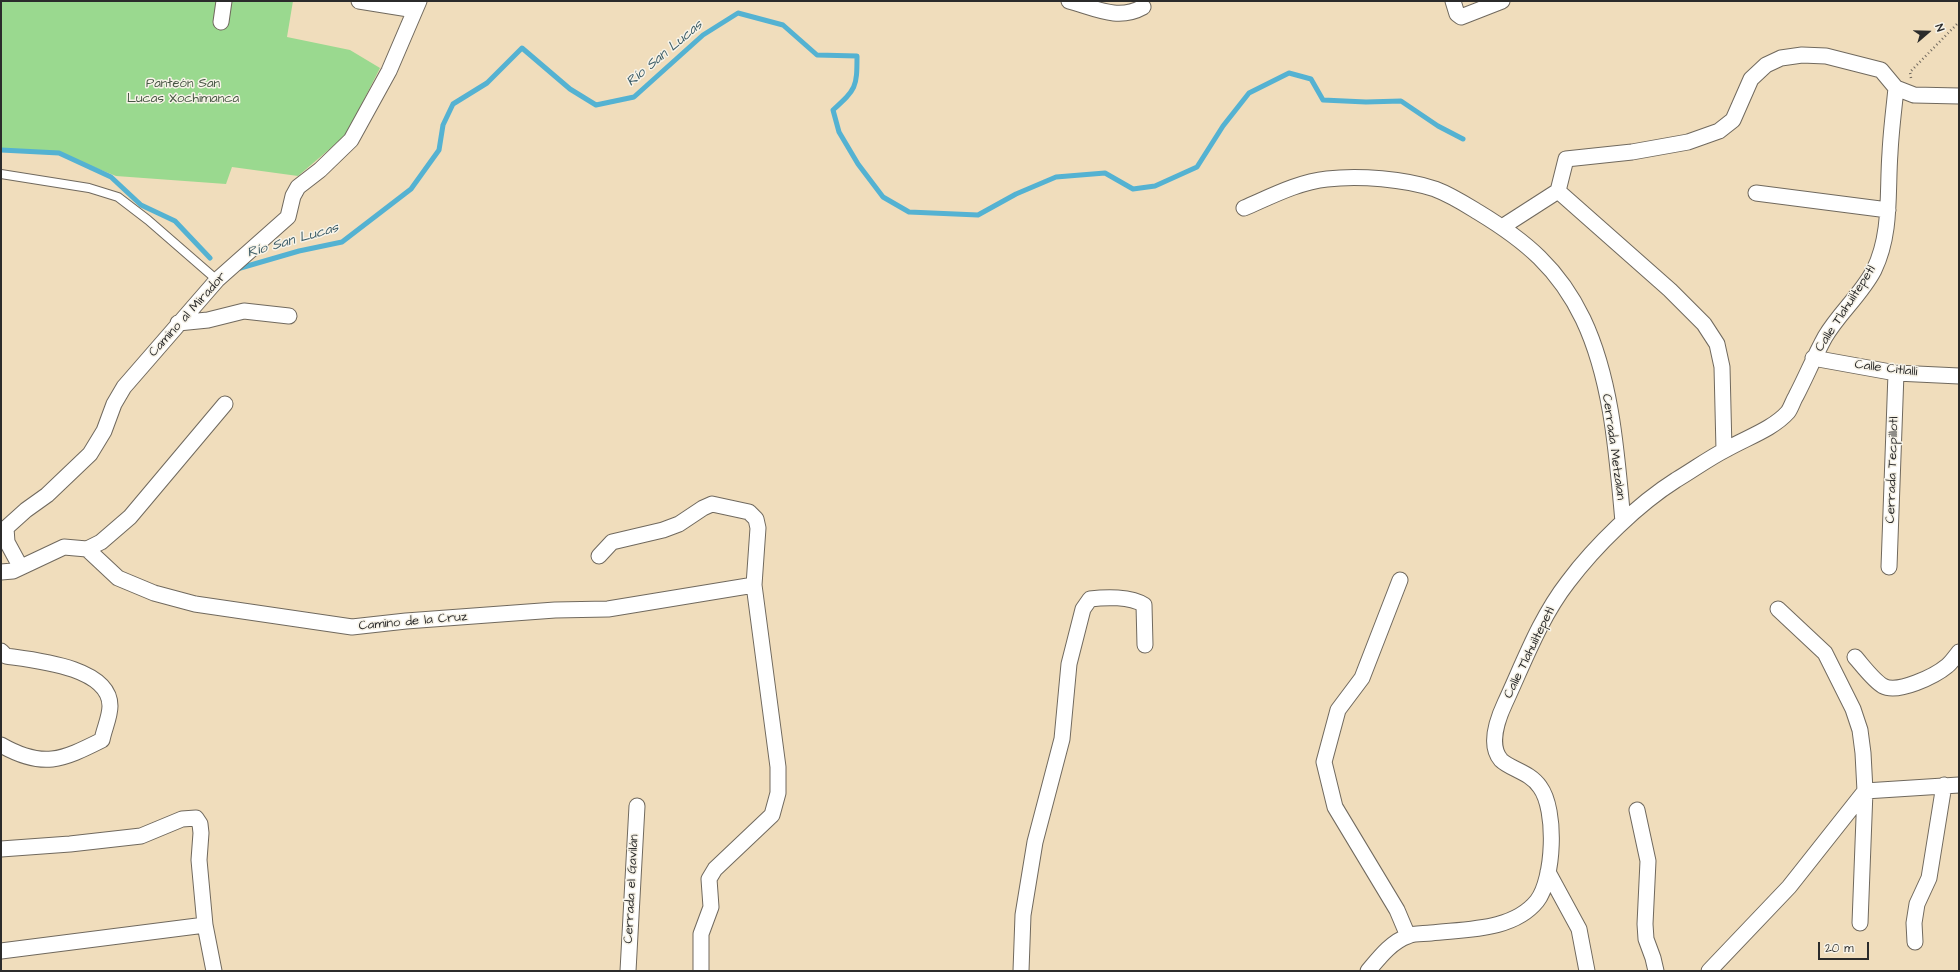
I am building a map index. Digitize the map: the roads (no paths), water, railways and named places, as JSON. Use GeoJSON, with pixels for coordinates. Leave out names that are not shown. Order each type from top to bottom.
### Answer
{"type":"FeatureCollection","features":[{"type":"Feature","properties":{"kind":"street"},"geometry":{"type":"LineString","coordinates":[[221,22],[224,1]]}},
{"type":"Feature","properties":{"kind":"street"},"geometry":{"type":"LineString","coordinates":[[359,1],[417,5]]}},
{"type":"Feature","properties":{"kind":"street"},"geometry":{"type":"LineString","coordinates":[[1069,1],[1113,15],[1133,13],[1145,3]]}},
{"type":"Feature","properties":{"kind":"street"},"geometry":{"type":"LineString","coordinates":[[1453,1],[1456,14],[1461,17],[1502,1]]}},
{"type":"Feature","properties":{"kind":"street","name":"Camino al Mirador"},"geometry":{"type":"LineString","coordinates":[[20,566],[7,542],[6,528],[26,510],[47,495],[90,454],[104,431],[114,404],[124,387],[178,323],[217,280],[288,217],[293,196],[298,187],[326,166],[351,140],[389,71],[417,5]]}},
{"type":"Feature","properties":{"kind":"street"},"geometry":{"type":"LineString","coordinates":[[1502,227],[1558,191],[1566,159],[1632,152],[1688,142],[1719,131],[1733,120],[1751,79],[1766,65],[1781,58],[1802,55],[1826,56],[1868,65],[1881,70],[1896,88],[1914,95],[1959,96]]}},
{"type":"Feature","properties":{"kind":"street","name":"Calle Tlahuiltepetl"},"geometry":{"type":"LineString","coordinates":[[1368,971],[1386,950],[1408,936],[1487,927],[1512,920],[1536,902],[1545,887],[1548,872],[1551,828],[1547,804],[1540,787],[1528,775],[1501,759],[1494,744],[1498,722],[1529,650],[1567,583],[1624,522],[1671,483],[1724,450],[1771,426],[1788,412],[1813,358],[1831,327],[1860,292],[1874,269],[1884,238],[1888,210],[1890,153],[1896,88]]}},
{"type":"Feature","properties":{"kind":"street","name":"Cerrada Metzalan"},"geometry":{"type":"LineString","coordinates":[[1244,208],[1301,184],[1326,179],[1373,179],[1418,184],[1436,190],[1456,199],[1502,227],[1552,269],[1569,291],[1584,321],[1596,353],[1610,407],[1618,458],[1624,522]]}},
{"type":"Feature","properties":{"kind":"street"},"geometry":{"type":"LineString","coordinates":[[1558,191],[1682,301],[1704,324],[1717,344],[1722,367],[1724,450]]}},
{"type":"Feature","properties":{"kind":"street"},"geometry":{"type":"LineString","coordinates":[[1756,193],[1888,210]]}},
{"type":"Feature","properties":{"kind":"street"},"geometry":{"type":"LineString","coordinates":[[178,323],[208,320],[244,311],[289,316]]}},
{"type":"Feature","properties":{"kind":"street","name":"Calle Citlalli"},"geometry":{"type":"LineString","coordinates":[[1813,358],[1896,373],[1959,376]]}},
{"type":"Feature","properties":{"kind":"street","name":"Cerrada Tecpillotl"},"geometry":{"type":"LineString","coordinates":[[1889,567],[1896,373]]}},
{"type":"Feature","properties":{"kind":"street"},"geometry":{"type":"LineString","coordinates":[[1,572],[13,571],[20,566],[64,547],[87,549],[101,542],[130,517],[225,404]]}},
{"type":"Feature","properties":{"kind":"street"},"geometry":{"type":"LineString","coordinates":[[599,556],[612,542],[663,530],[679,524],[703,508],[712,504],[749,512],[756,519],[758,528],[754,585],[778,767],[778,793],[772,815],[715,868],[709,879],[711,907],[701,934],[701,971]]}},
{"type":"Feature","properties":{"kind":"street","name":"Camino de la Cruz"},"geometry":{"type":"LineString","coordinates":[[87,549],[118,578],[154,593],[195,604],[352,627],[406,621],[547,611],[608,609],[754,585]]}},
{"type":"Feature","properties":{"kind":"street"},"geometry":{"type":"LineString","coordinates":[[1400,580],[1362,678],[1338,710],[1324,762],[1335,807],[1397,910],[1408,936]]}},
{"type":"Feature","properties":{"kind":"street"},"geometry":{"type":"LineString","coordinates":[[1021,971],[1023,915],[1034,849],[1062,739],[1069,664],[1082,609],[1090,599],[1101,597],[1138,601],[1144,605],[1146,613],[1145,645]]}},
{"type":"Feature","properties":{"kind":"street"},"geometry":{"type":"LineString","coordinates":[[1778,609],[1825,653],[1853,709],[1860,730],[1865,791],[1860,923]]}},
{"type":"Feature","properties":{"kind":"street"},"geometry":{"type":"LineString","coordinates":[[1,651],[6,656],[73,669],[94,679],[106,693],[110,706],[102,740],[75,754],[59,758],[40,760],[17,754],[1,745]]}},
{"type":"Feature","properties":{"kind":"street"},"geometry":{"type":"LineString","coordinates":[[1855,657],[1883,685],[1891,688],[1911,684],[1931,677],[1948,666],[1959,652]]}},
{"type":"Feature","properties":{"kind":"street"},"geometry":{"type":"LineString","coordinates":[[1709,971],[1788,887],[1865,791],[1952,785],[1929,878],[1917,904],[1914,923],[1915,942]]}},
{"type":"Feature","properties":{"kind":"street","name":"Cerrada el Gavilán"},"geometry":{"type":"LineString","coordinates":[[628,971],[637,806]]}},
{"type":"Feature","properties":{"kind":"street"},"geometry":{"type":"LineString","coordinates":[[1637,810],[1648,861],[1646,939],[1656,971]]}},
{"type":"Feature","properties":{"kind":"street"},"geometry":{"type":"LineString","coordinates":[[1,849],[70,844],[140,836],[182,819],[196,818],[200,824],[201,833],[199,860],[205,925],[214,971]]}},
{"type":"Feature","properties":{"kind":"street"},"geometry":{"type":"LineString","coordinates":[[1548,872],[1579,929],[1587,971]]}},
{"type":"Feature","properties":{"kind":"street"},"geometry":{"type":"LineString","coordinates":[[1,951],[205,925]]}},
{"type":"Feature","properties":{"kind":"lane"},"geometry":{"type":"LineString","coordinates":[[1,174],[89,188],[118,197],[148,220],[217,280]]}},
{"type":"Feature","properties":{"kind":"waterway","name":"Río San Lucas"},"geometry":{"type":"LineString","coordinates":[[237,269],[299,251],[342,242],[411,189],[439,150],[443,125],[453,104],[487,83],[522,48],[570,89],[596,105],[634,97],[703,35],[738,13],[783,25],[817,55],[857,56],[854,87],[833,110],[839,132],[858,164],[883,197],[909,212],[978,215],[1016,194],[1056,177],[1105,173],[1133,189],[1155,186],[1197,167],[1223,126],[1249,93],[1289,73],[1311,79],[1323,100],[1366,102],[1401,101],[1438,126],[1463,139]]}},
{"type":"Feature","properties":{"kind":"waterway","name":"Río San Lucas"},"geometry":{"type":"LineString","coordinates":[[1,150],[59,153],[111,177],[141,205],[175,221],[210,258]]}},
{"type":"Feature","properties":{"kind":"park label","name":"Panteón San Lucas Xochimanca"},"geometry":{"type":"Point","coordinates":[183,92]}}]}
